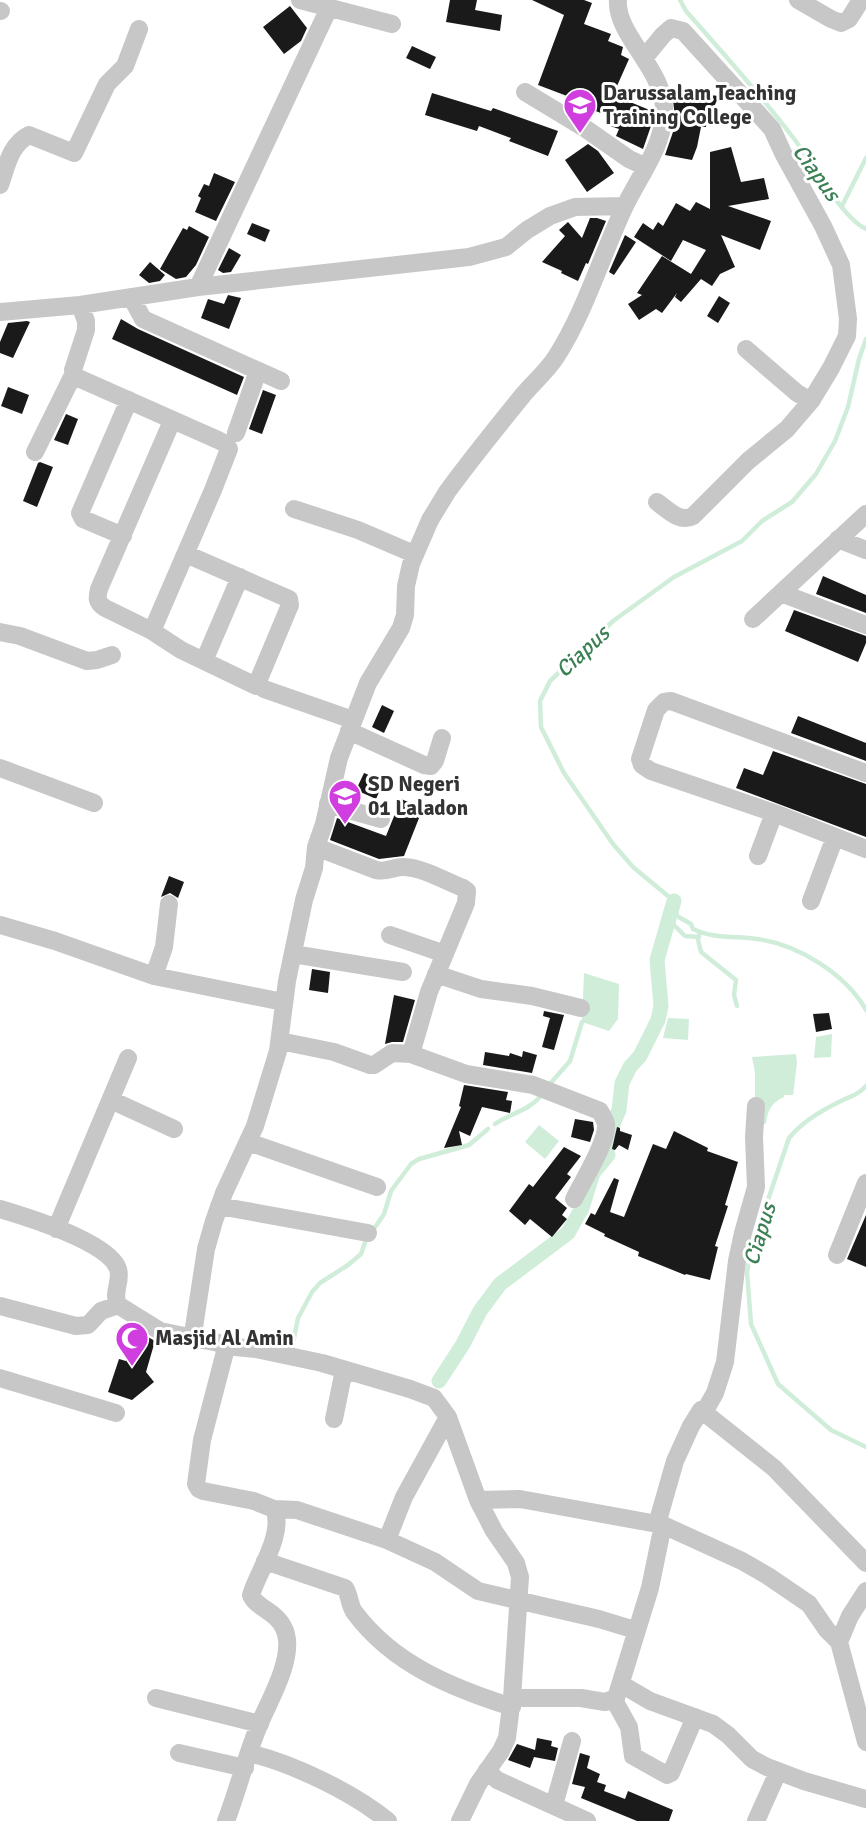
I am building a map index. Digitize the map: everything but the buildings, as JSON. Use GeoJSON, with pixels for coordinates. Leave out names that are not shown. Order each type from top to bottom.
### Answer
{"type":"FeatureCollection","features":[{"type":"Feature","properties":{"kind":"street"},"geometry":{"type":"LineString","coordinates":[[300,0],[392,24]]}},
{"type":"Feature","properties":{"kind":"street"},"geometry":{"type":"LineString","coordinates":[[194,1338],[206,1249],[219,1206],[263,1106],[280,1041],[283,1002],[334,773],[372,676],[401,628],[406,607],[407,576],[414,554],[435,509],[447,492],[557,356],[660,135],[664,109],[655,78],[645,57],[622,22],[618,12],[618,0]]}},
{"type":"Feature","properties":{"kind":"street"},"geometry":{"type":"LineString","coordinates":[[798,0],[831,20],[841,23],[849,19],[861,0]]}},
{"type":"Feature","properties":{"kind":"street"},"geometry":{"type":"LineString","coordinates":[[198,286],[329,8]]}},
{"type":"Feature","properties":{"kind":"street"},"geometry":{"type":"LineString","coordinates":[[645,57],[663,34],[671,28],[683,31],[772,129],[841,265],[848,319],[847,336],[831,368],[811,401],[787,429],[748,461],[693,516],[686,520],[657,502]]}},
{"type":"Feature","properties":{"kind":"street"},"geometry":{"type":"LineString","coordinates":[[0,185],[12,150],[18,141],[29,135],[74,153],[107,84],[125,66],[139,29]]}},
{"type":"Feature","properties":{"kind":"street"},"geometry":{"type":"LineString","coordinates":[[525,92],[586,129],[629,159],[646,167]]}},
{"type":"Feature","properties":{"kind":"street"},"geometry":{"type":"LineString","coordinates":[[0,312],[80,305],[198,286],[469,257],[506,247],[527,230],[550,216],[575,207],[625,206]]}},
{"type":"Feature","properties":{"kind":"street"},"geometry":{"type":"LineString","coordinates":[[131,297],[137,312],[143,319],[281,381]]}},
{"type":"Feature","properties":{"kind":"street"},"geometry":{"type":"LineString","coordinates":[[35,452],[74,373],[87,326],[80,305]]}},
{"type":"Feature","properties":{"kind":"street"},"geometry":{"type":"LineString","coordinates":[[746,349],[797,393],[811,401]]}},
{"type":"Feature","properties":{"kind":"street"},"geometry":{"type":"LineString","coordinates":[[236,433],[258,371]]}},
{"type":"Feature","properties":{"kind":"street"},"geometry":{"type":"LineString","coordinates":[[74,373],[76,377],[226,444],[229,449],[152,631]]}},
{"type":"Feature","properties":{"kind":"street"},"geometry":{"type":"LineString","coordinates":[[123,536],[83,519],[80,513],[129,400]]}},
{"type":"Feature","properties":{"kind":"street"},"geometry":{"type":"LineString","coordinates":[[172,420],[99,589],[97,599],[105,608],[152,631],[166,642],[256,686],[290,605],[289,599],[186,554]]}},
{"type":"Feature","properties":{"kind":"street"},"geometry":{"type":"LineString","coordinates":[[294,509],[358,530],[414,554]]}},
{"type":"Feature","properties":{"kind":"street"},"geometry":{"type":"LineString","coordinates":[[753,619],[866,514]]}},
{"type":"Feature","properties":{"kind":"street"},"geometry":{"type":"LineString","coordinates":[[838,539],[866,550]]}},
{"type":"Feature","properties":{"kind":"street"},"geometry":{"type":"LineString","coordinates":[[204,661],[240,577]]}},
{"type":"Feature","properties":{"kind":"street"},"geometry":{"type":"LineString","coordinates":[[781,593],[866,625]]}},
{"type":"Feature","properties":{"kind":"street"},"geometry":{"type":"LineString","coordinates":[[0,632],[20,636],[87,661],[112,655]]}},
{"type":"Feature","properties":{"kind":"street"},"geometry":{"type":"LineString","coordinates":[[264,689],[351,725],[424,765],[431,766],[435,761],[442,738]]}},
{"type":"Feature","properties":{"kind":"street"},"geometry":{"type":"LineString","coordinates":[[866,773],[671,701],[660,704],[640,756],[642,765],[651,771],[774,813],[866,849]]}},
{"type":"Feature","properties":{"kind":"street"},"geometry":{"type":"LineString","coordinates":[[0,768],[94,803]]}},
{"type":"Feature","properties":{"kind":"street"},"geometry":{"type":"LineString","coordinates":[[328,804],[381,819]]}},
{"type":"Feature","properties":{"kind":"street"},"geometry":{"type":"LineString","coordinates":[[759,856],[774,813]]}},
{"type":"Feature","properties":{"kind":"street"},"geometry":{"type":"LineString","coordinates":[[811,901],[835,837]]}},
{"type":"Feature","properties":{"kind":"street"},"geometry":{"type":"LineString","coordinates":[[316,847],[384,872],[406,867],[467,891],[468,896],[436,974],[411,1054]]}},
{"type":"Feature","properties":{"kind":"street"},"geometry":{"type":"LineString","coordinates":[[154,976],[164,947],[170,904]]}},
{"type":"Feature","properties":{"kind":"street"},"geometry":{"type":"LineString","coordinates":[[0,926],[54,941],[154,976],[283,1002]]}},
{"type":"Feature","properties":{"kind":"street"},"geometry":{"type":"LineString","coordinates":[[390,934],[445,954]]}},
{"type":"Feature","properties":{"kind":"street"},"geometry":{"type":"LineString","coordinates":[[293,954],[403,972]]}},
{"type":"Feature","properties":{"kind":"street"},"geometry":{"type":"LineString","coordinates":[[436,974],[481,989],[532,996],[581,1008]]}},
{"type":"Feature","properties":{"kind":"street"},"geometry":{"type":"LineString","coordinates":[[280,1041],[334,1053],[370,1065],[374,1065],[392,1053],[411,1054],[466,1074],[533,1085],[600,1111],[606,1123],[605,1133],[574,1199]]}},
{"type":"Feature","properties":{"kind":"street"},"geometry":{"type":"LineString","coordinates":[[56,1230],[128,1058]]}},
{"type":"Feature","properties":{"kind":"street"},"geometry":{"type":"LineString","coordinates":[[111,1100],[174,1129]]}},
{"type":"Feature","properties":{"kind":"street"},"geometry":{"type":"LineString","coordinates":[[265,1561],[345,1588],[354,1612],[380,1643],[417,1667],[456,1687],[512,1702],[581,1698],[605,1702],[617,1692],[654,1571],[660,1525],[675,1461],[701,1410],[707,1407],[715,1392],[724,1362],[737,1261],[756,1187],[754,1137],[756,1106]]}},
{"type":"Feature","properties":{"kind":"street"},"geometry":{"type":"LineString","coordinates":[[248,1142],[377,1186]]}},
{"type":"Feature","properties":{"kind":"street"},"geometry":{"type":"LineString","coordinates":[[837,1256],[866,1183]]}},
{"type":"Feature","properties":{"kind":"street"},"geometry":{"type":"LineString","coordinates":[[219,1206],[369,1233]]}},
{"type":"Feature","properties":{"kind":"street"},"geometry":{"type":"LineString","coordinates":[[0,1209],[90,1243],[114,1262],[118,1271],[115,1292],[118,1305],[160,1331],[225,1346],[256,1349],[322,1363],[434,1398],[448,1417],[478,1500],[494,1532],[516,1563],[520,1577],[512,1702],[507,1738],[501,1751],[478,1784],[460,1821]]}},
{"type":"Feature","properties":{"kind":"street"},"geometry":{"type":"LineString","coordinates":[[0,1305],[76,1326],[88,1325],[101,1311],[118,1305]]}},
{"type":"Feature","properties":{"kind":"street"},"geometry":{"type":"LineString","coordinates":[[225,1346],[223,1363],[202,1440],[197,1487],[203,1491],[254,1501],[274,1509],[297,1510],[387,1540],[435,1562],[478,1591],[599,1619],[635,1630]]}},
{"type":"Feature","properties":{"kind":"street"},"geometry":{"type":"LineString","coordinates":[[334,1419],[344,1370]]}},
{"type":"Feature","properties":{"kind":"street"},"geometry":{"type":"LineString","coordinates":[[0,1378],[116,1413]]}},
{"type":"Feature","properties":{"kind":"street"},"geometry":{"type":"LineString","coordinates":[[701,1410],[774,1468],[866,1563]]}},
{"type":"Feature","properties":{"kind":"street"},"geometry":{"type":"LineString","coordinates":[[387,1540],[404,1497],[448,1417]]}},
{"type":"Feature","properties":{"kind":"street"},"geometry":{"type":"LineString","coordinates":[[478,1500],[520,1499],[660,1525],[741,1561],[788,1589],[809,1604],[827,1630],[839,1642],[866,1742]]}},
{"type":"Feature","properties":{"kind":"street"},"geometry":{"type":"LineString","coordinates":[[226,1821],[260,1724],[272,1699],[288,1644],[281,1622],[272,1612],[251,1597],[276,1524],[274,1509]]}},
{"type":"Feature","properties":{"kind":"street"},"geometry":{"type":"LineString","coordinates":[[839,1642],[850,1616],[866,1591]]}},
{"type":"Feature","properties":{"kind":"street"},"geometry":{"type":"LineString","coordinates":[[617,1692],[629,1727],[633,1756],[666,1774],[671,1773],[695,1717]]}},
{"type":"Feature","properties":{"kind":"street"},"geometry":{"type":"LineString","coordinates":[[617,1692],[695,1717],[720,1729],[752,1759],[778,1772],[866,1799]]}},
{"type":"Feature","properties":{"kind":"street"},"geometry":{"type":"LineString","coordinates":[[156,1698],[260,1724]]}},
{"type":"Feature","properties":{"kind":"street"},"geometry":{"type":"LineString","coordinates":[[554,1805],[572,1741]]}},
{"type":"Feature","properties":{"kind":"street"},"geometry":{"type":"LineString","coordinates":[[179,1753],[286,1765],[366,1805],[388,1821]]}},
{"type":"Feature","properties":{"kind":"street"},"geometry":{"type":"LineString","coordinates":[[487,1770],[497,1780],[587,1821]]}},
{"type":"Feature","properties":{"kind":"street"},"geometry":{"type":"LineString","coordinates":[[756,1821],[778,1772]]}},
{"type":"Feature","properties":{"kind":"shaded area"},"geometry":{"type":"Polygon","coordinates":[[[584,973],[619,984],[618,1019],[609,1031],[582,1022],[584,973]]]}},
{"type":"Feature","properties":{"kind":"shaded area"},"geometry":{"type":"Polygon","coordinates":[[[668,1018],[689,1019],[688,1040],[663,1038],[668,1018]]]}},
{"type":"Feature","properties":{"kind":"shaded area"},"geometry":{"type":"Polygon","coordinates":[[[832,1034],[831,1057],[814,1058],[816,1037],[832,1034]]]}},
{"type":"Feature","properties":{"kind":"shaded area"},"geometry":{"type":"Polygon","coordinates":[[[796,1054],[793,1095],[784,1095],[773,1104],[766,1123],[762,1126],[755,1106],[755,1073],[752,1057],[796,1054]]]}},
{"type":"Feature","properties":{"kind":"shaded area"},"geometry":{"type":"Polygon","coordinates":[[[539,1125],[559,1141],[545,1159],[525,1142],[539,1125]]]}},
{"type":"Feature","properties":{"kind":"waterway","name":"Ciapus"},"geometry":{"type":"LineString","coordinates":[[680,0],[686,11],[782,123],[847,214],[866,229]]}},
{"type":"Feature","properties":{"kind":"waterway"},"geometry":{"type":"LineString","coordinates":[[842,206],[866,158]]}},
{"type":"Feature","properties":{"kind":"waterway","name":"Ciapus"},"geometry":{"type":"LineString","coordinates":[[866,339],[848,407],[835,441],[816,474],[792,502],[762,521],[742,541],[674,577],[613,621],[550,681],[540,701],[541,727],[564,773],[613,844],[633,867],[674,901],[677,916],[691,924],[693,929],[701,932],[772,942],[804,954],[846,984],[866,1010]]}},
{"type":"Feature","properties":{"kind":"waterway"},"geometry":{"type":"LineString","coordinates":[[439,1381],[463,1344],[480,1311],[500,1284],[568,1233],[582,1208],[593,1173],[608,1155],[605,1143],[619,1110],[622,1083],[630,1067],[640,1056],[658,1020],[661,1006],[657,960],[674,901]]}},
{"type":"Feature","properties":{"kind":"waterway"},"geometry":{"type":"LineString","coordinates":[[670,915],[674,925],[685,936],[699,937]]}},
{"type":"Feature","properties":{"kind":"waterway"},"geometry":{"type":"LineString","coordinates":[[700,932],[698,940],[701,952],[736,980],[734,995],[737,1006]]}},
{"type":"Feature","properties":{"kind":"waterway"},"geometry":{"type":"LineString","coordinates":[[549,1085],[570,1061],[582,1022]]}},
{"type":"Feature","properties":{"kind":"waterway","name":"Ciapus"},"geometry":{"type":"LineString","coordinates":[[866,1086],[857,1094],[813,1116],[789,1138],[751,1250],[747,1272],[751,1324],[778,1384],[831,1430],[866,1447]]}},
{"type":"Feature","properties":{"kind":"waterway"},"geometry":{"type":"LineString","coordinates":[[495,1124],[527,1108],[542,1094]]}},
{"type":"Feature","properties":{"kind":"waterway"},"geometry":{"type":"LineString","coordinates":[[292,1348],[298,1318],[312,1292],[320,1283],[361,1254],[368,1234],[384,1214],[391,1191],[411,1164],[419,1159],[469,1145],[488,1129]]}},
{"type":"Feature","properties":{"kind":"place","name":"Darussalam Teaching Training College"},"geometry":{"type":"Point","coordinates":[580,134]}},
{"type":"Feature","properties":{"kind":"place","name":"SD Negeri 01 Laladon"},"geometry":{"type":"Point","coordinates":[345,825]}},
{"type":"Feature","properties":{"kind":"place","name":"Masjid Al Amin"},"geometry":{"type":"Point","coordinates":[132,1367]}}]}
